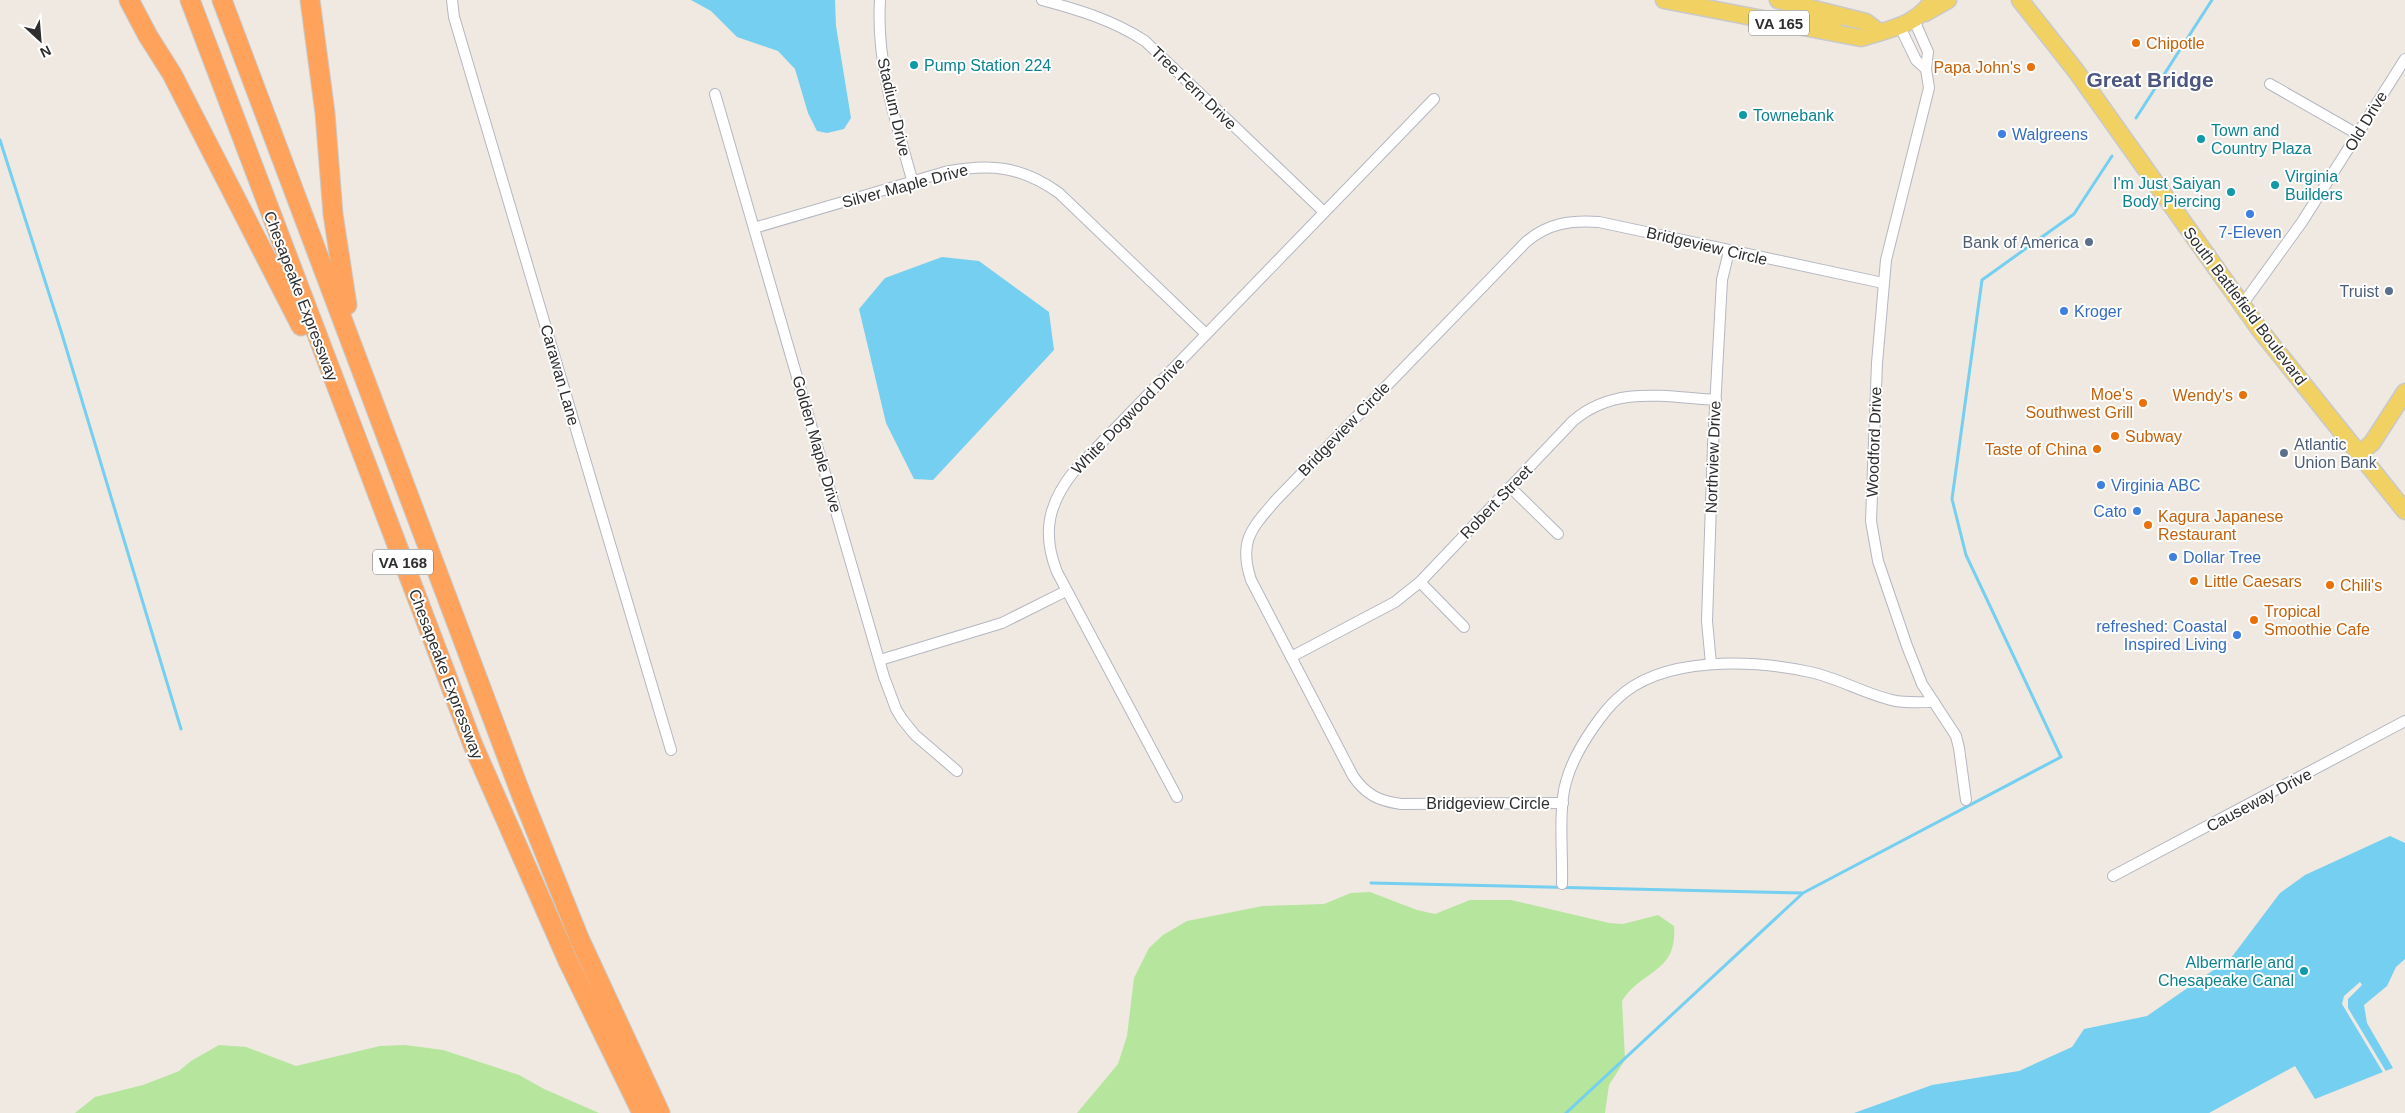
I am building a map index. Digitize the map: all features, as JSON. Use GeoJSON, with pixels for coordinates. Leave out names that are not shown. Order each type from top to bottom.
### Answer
{"type":"FeatureCollection","features":[{"type":"Feature","properties":{"kind":"highway"},"geometry":{"type":"LineString","coordinates":[[129,0],[148,36],[172,74]]}},
{"type":"Feature","properties":{"kind":"highway"},"geometry":{"type":"LineString","coordinates":[[137,0],[172,74],[314,352],[335,384]]}},
{"type":"Feature","properties":{"kind":"highway","name":"Chesapeake Expressway"},"geometry":{"type":"LineString","coordinates":[[190,0],[335,384],[501,813],[568,962],[642,1113]]}},
{"type":"Feature","properties":{"kind":"highway","name":"Chesapeake Expressway"},"geometry":{"type":"LineString","coordinates":[[222,0],[479,685],[579,938],[660,1113]]}},
{"type":"Feature","properties":{"kind":"highway"},"geometry":{"type":"LineString","coordinates":[[228,0],[237,36]]}},
{"type":"Feature","properties":{"kind":"highway"},"geometry":{"type":"LineString","coordinates":[[310,0],[342,282],[348,311],[378,394],[395,461]]}},
{"type":"Feature","properties":{"kind":"main road","name":"VA 165"},"geometry":{"type":"LineString","coordinates":[[1664,0],[1861,38],[1910,22],[1948,0]]}},
{"type":"Feature","properties":{"kind":"main road","name":"VA 165"},"geometry":{"type":"LineString","coordinates":[[1778,0],[1866,22],[1879,32]]}},
{"type":"Feature","properties":{"kind":"main road"},"geometry":{"type":"LineString","coordinates":[[1910,22],[1934,0]]}},
{"type":"Feature","properties":{"kind":"main road","name":"South Battlefield Boulevard"},"geometry":{"type":"LineString","coordinates":[[2020,0],[2076,71],[2242,305],[2405,511]]}},
{"type":"Feature","properties":{"kind":"main road"},"geometry":{"type":"LineString","coordinates":[[1702,8],[1754,10],[1797,20],[1824,23],[1835,20],[1840,16]]}},
{"type":"Feature","properties":{"kind":"main road"},"geometry":{"type":"LineString","coordinates":[[2360,453],[2372,442],[2405,392]]}},
{"type":"Feature","properties":{"kind":"street","name":"Carawan Lane"},"geometry":{"type":"LineString","coordinates":[[452,0],[454,17],[671,750]]}},
{"type":"Feature","properties":{"kind":"street","name":"Stadium Drive"},"geometry":{"type":"LineString","coordinates":[[880,0],[880,43],[886,87],[913,182]]}},
{"type":"Feature","properties":{"kind":"street","name":"Tree Fern Drive"},"geometry":{"type":"LineString","coordinates":[[1042,0],[1103,18],[1145,41],[1324,212]]}},
{"type":"Feature","properties":{"kind":"street","name":"Woodford Drive"},"geometry":{"type":"LineString","coordinates":[[1910,22],[1928,52],[1926,69],[1929,88],[1900,199],[1883,283],[1877,363],[1872,479],[1872,536],[1882,576],[1922,684],[1956,736],[1966,800]]}},
{"type":"Feature","properties":{"kind":"street"},"geometry":{"type":"LineString","coordinates":[[1910,22],[1916,60],[1926,69]]}},
{"type":"Feature","properties":{"kind":"street","name":"Old Drive"},"geometry":{"type":"LineString","coordinates":[[2242,305],[2302,222],[2405,59]]}},
{"type":"Feature","properties":{"kind":"street"},"geometry":{"type":"LineString","coordinates":[[2270,84],[2359,134]]}},
{"type":"Feature","properties":{"kind":"street","name":"Golden Maple Drive"},"geometry":{"type":"LineString","coordinates":[[715,94],[880,660],[896,709],[902,720],[915,735],[957,771]]}},
{"type":"Feature","properties":{"kind":"street","name":"White Dogwood Drive"},"geometry":{"type":"LineString","coordinates":[[1177,797],[1066,591],[1053,562],[1048,537],[1051,515],[1060,488],[1075,470],[1434,99]]}},
{"type":"Feature","properties":{"kind":"street","name":"Silver Maple Drive"},"geometry":{"type":"LineString","coordinates":[[754,228],[971,167],[994,166],[1013,170],[1042,182],[1072,205],[1206,334]]}},
{"type":"Feature","properties":{"kind":"street","name":"Bridgeview Circle"},"geometry":{"type":"LineString","coordinates":[[1563,803],[1401,804],[1375,799],[1353,776],[1254,587],[1246,564],[1245,547],[1251,534],[1276,500],[1526,242],[1555,224],[1586,221],[1608,224],[1883,283]]}},
{"type":"Feature","properties":{"kind":"street","name":"Northview Drive"},"geometry":{"type":"LineString","coordinates":[[1710,664],[1707,621],[1716,400],[1722,280],[1729,251]]}},
{"type":"Feature","properties":{"kind":"street","name":"Robert Street"},"geometry":{"type":"LineString","coordinates":[[1291,657],[1394,602],[1420,582],[1573,421],[1602,402],[1637,396],[1716,400]]}},
{"type":"Feature","properties":{"kind":"street"},"geometry":{"type":"LineString","coordinates":[[1510,487],[1558,534]]}},
{"type":"Feature","properties":{"kind":"street"},"geometry":{"type":"LineString","coordinates":[[1420,582],[1464,627]]}},
{"type":"Feature","properties":{"kind":"street"},"geometry":{"type":"LineString","coordinates":[[880,660],[1002,623],[1066,591]]}},
{"type":"Feature","properties":{"kind":"street"},"geometry":{"type":"LineString","coordinates":[[1562,884],[1563,803],[1566,782],[1580,748],[1604,713],[1629,689],[1666,672],[1710,664],[1761,665],[1811,672],[1896,701],[1934,702]]}},
{"type":"Feature","properties":{"kind":"street","name":"Causeway Drive"},"geometry":{"type":"LineString","coordinates":[[2113,876],[2405,721]]}},
{"type":"Feature","properties":{"kind":"green space"},"geometry":{"type":"Polygon","coordinates":[[[1370,892],[1417,910],[1435,914],[1470,900],[1511,900],[1609,923],[1623,924],[1658,915],[1674,926],[1674,941],[1670,953],[1664,962],[1657,970],[1630,991],[1622,1001],[1625,1060],[1609,1085],[1605,1113],[1077,1113],[1118,1064],[1127,1036],[1134,978],[1149,948],[1163,935],[1187,921],[1263,906],[1324,904],[1351,893],[1370,892]]]}},
{"type":"Feature","properties":{"kind":"green space"},"geometry":{"type":"Polygon","coordinates":[[[219,1045],[246,1047],[296,1066],[380,1046],[405,1045],[443,1050],[519,1075],[544,1089],[599,1113],[75,1113],[95,1097],[143,1085],[179,1071],[191,1061],[219,1045]]]}},
{"type":"Feature","properties":{"kind":"water"},"geometry":{"type":"Polygon","coordinates":[[[691,0],[835,0],[836,26],[851,118],[844,129],[827,133],[817,131],[808,113],[795,69],[778,51],[737,37],[711,11],[691,0]]]}},
{"type":"Feature","properties":{"kind":"water"},"geometry":{"type":"Polygon","coordinates":[[[942,257],[979,261],[1049,312],[1054,350],[933,480],[914,479],[886,423],[859,309],[885,278],[942,257]]]}},
{"type":"Feature","properties":{"kind":"water","name":"Albermarle and Chesapeake Canal"},"geometry":{"type":"Polygon","coordinates":[[[2390,836],[2405,843],[2405,959],[2396,967],[2387,986],[2364,1005],[2367,1023],[2393,1068],[2315,1099],[2295,1066],[2209,1113],[1854,1113],[1932,1085],[2019,1071],[2072,1047],[2084,1029],[2147,1016],[2231,958],[2280,893],[2305,875],[2390,836]]]}},
{"type":"Feature","properties":{"kind":"pier"},"geometry":{"type":"Polygon","coordinates":[[[2360,982],[2362,985],[2348,999],[2348,1008],[2387,1073],[2384,1074],[2342,1004],[2344,996],[2360,982]]]}},
{"type":"Feature","properties":{"kind":"waterway"},"geometry":{"type":"LineString","coordinates":[[2136,118],[2212,0]]}},
{"type":"Feature","properties":{"kind":"waterway"},"geometry":{"type":"LineString","coordinates":[[0,140],[61,331],[181,729]]}},
{"type":"Feature","properties":{"kind":"waterway"},"geometry":{"type":"LineString","coordinates":[[1566,1113],[1803,893],[2061,757],[1966,555],[1952,499],[1982,280],[2074,214],[2112,156]]}},
{"type":"Feature","properties":{"kind":"waterway"},"geometry":{"type":"LineString","coordinates":[[1371,883],[1802,893]]}},
{"type":"Feature","properties":{"kind":"place","name":"Chipotle"},"geometry":{"type":"Point","coordinates":[2136,43]}},
{"type":"Feature","properties":{"kind":"place","name":"Pump Station 224"},"geometry":{"type":"Point","coordinates":[914,65]}},
{"type":"Feature","properties":{"kind":"place","name":"Papa John's"},"geometry":{"type":"Point","coordinates":[2031,67]}},
{"type":"Feature","properties":{"kind":"place","name":"Townebank"},"geometry":{"type":"Point","coordinates":[1743,115]}},
{"type":"Feature","properties":{"kind":"place","name":"Walgreens"},"geometry":{"type":"Point","coordinates":[2002,134]}},
{"type":"Feature","properties":{"kind":"place","name":"Town and Country Plaza"},"geometry":{"type":"Point","coordinates":[2201,139]}},
{"type":"Feature","properties":{"kind":"place","name":"Virginia Builders"},"geometry":{"type":"Point","coordinates":[2275,185]}},
{"type":"Feature","properties":{"kind":"place","name":"I'm Just Saiyan Body Piercing"},"geometry":{"type":"Point","coordinates":[2231,192]}},
{"type":"Feature","properties":{"kind":"place","name":"7-Eleven"},"geometry":{"type":"Point","coordinates":[2250,214]}},
{"type":"Feature","properties":{"kind":"place","name":"Bank of America"},"geometry":{"type":"Point","coordinates":[2089,242]}},
{"type":"Feature","properties":{"kind":"place","name":"Truist"},"geometry":{"type":"Point","coordinates":[2389,291]}},
{"type":"Feature","properties":{"kind":"place","name":"Kroger"},"geometry":{"type":"Point","coordinates":[2064,311]}},
{"type":"Feature","properties":{"kind":"place","name":"Wendy's"},"geometry":{"type":"Point","coordinates":[2243,395]}},
{"type":"Feature","properties":{"kind":"place","name":"Moe's Southwest Grill"},"geometry":{"type":"Point","coordinates":[2143,403]}},
{"type":"Feature","properties":{"kind":"place","name":"Subway"},"geometry":{"type":"Point","coordinates":[2115,436]}},
{"type":"Feature","properties":{"kind":"place","name":"Taste of China"},"geometry":{"type":"Point","coordinates":[2097,449]}},
{"type":"Feature","properties":{"kind":"place","name":"Atlantic Union Bank"},"geometry":{"type":"Point","coordinates":[2284,453]}},
{"type":"Feature","properties":{"kind":"place","name":"Virginia ABC"},"geometry":{"type":"Point","coordinates":[2101,485]}},
{"type":"Feature","properties":{"kind":"place","name":"Cato"},"geometry":{"type":"Point","coordinates":[2137,511]}},
{"type":"Feature","properties":{"kind":"place","name":"Kagura Japanese Restaurant"},"geometry":{"type":"Point","coordinates":[2148,525]}},
{"type":"Feature","properties":{"kind":"place","name":"Dollar Tree"},"geometry":{"type":"Point","coordinates":[2173,557]}},
{"type":"Feature","properties":{"kind":"place","name":"Little Caesars"},"geometry":{"type":"Point","coordinates":[2194,581]}},
{"type":"Feature","properties":{"kind":"place","name":"Chili's"},"geometry":{"type":"Point","coordinates":[2330,585]}},
{"type":"Feature","properties":{"kind":"place","name":"Tropical Smoothie Cafe"},"geometry":{"type":"Point","coordinates":[2254,620]}},
{"type":"Feature","properties":{"kind":"place","name":"refreshed: Coastal Inspired Living"},"geometry":{"type":"Point","coordinates":[2237,635]}},
{"type":"Feature","properties":{"kind":"place","name":"Albermarle and Chesapeake Canal"},"geometry":{"type":"Point","coordinates":[2304,971]}},
{"type":"Feature","properties":{"kind":"district","name":"Great Bridge"},"geometry":{"type":"Point","coordinates":[2150,79]}}]}
